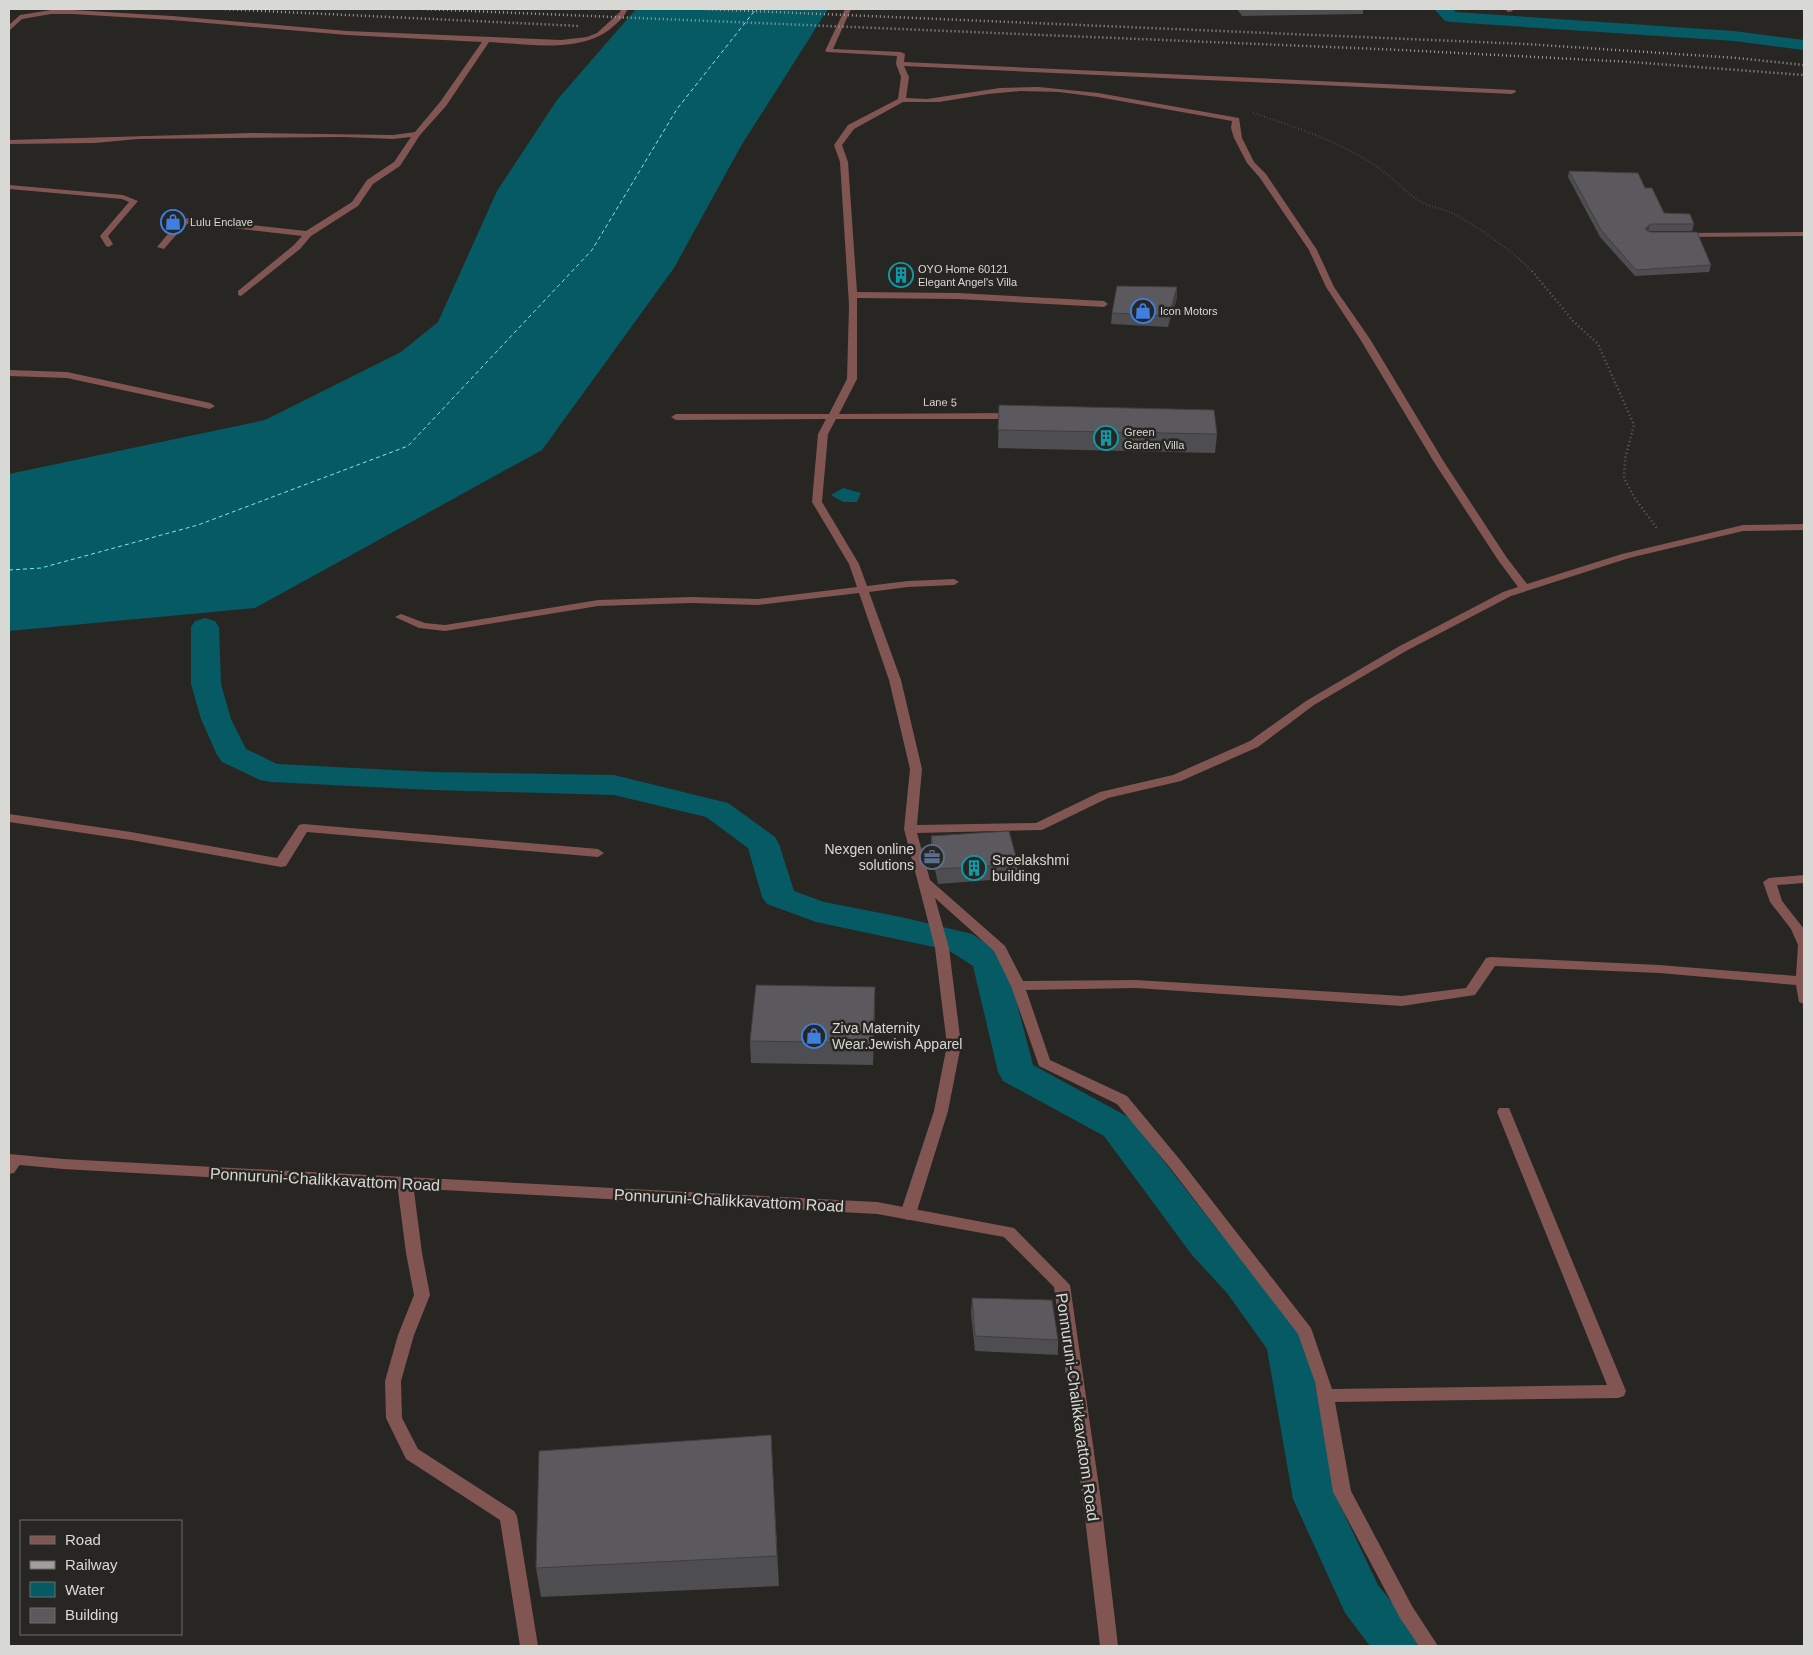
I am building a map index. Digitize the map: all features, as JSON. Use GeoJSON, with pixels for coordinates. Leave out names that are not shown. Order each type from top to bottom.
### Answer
{"type":"FeatureCollection","features":[{"type":"Feature","properties":{"kind":"street"},"geometry":{"type":"LineString","coordinates":[[9,29],[20,16],[51,12],[72,12],[172,18],[347,33],[540,42],[574,41],[599,34],[624,9]]}},
{"type":"Feature","properties":{"kind":"street"},"geometry":{"type":"LineString","coordinates":[[848,9],[829,51],[901,54],[900,64],[905,77],[902,100]]}},
{"type":"Feature","properties":{"kind":"street"},"geometry":{"type":"LineString","coordinates":[[241,293],[297,247],[308,234],[355,204],[370,182],[397,164],[417,134],[443,104],[487,40]]}},
{"type":"Feature","properties":{"kind":"street"},"geometry":{"type":"LineString","coordinates":[[900,64],[1512,92]]}},
{"type":"Feature","properties":{"kind":"street"},"geometry":{"type":"LineString","coordinates":[[908,1214],[940,1111],[954,1045],[942,948],[910,829],[916,769],[895,680],[854,564],[817,502],[823,434],[852,380],[852,294],[844,162],[838,144],[851,127],[902,100],[918,102],[1000,90],[1042,90],[1095,94],[1236,120],[1235,128],[1238,138],[1251,163],[1263,176],[1313,250],[1330,287],[1365,339],[1439,462],[1503,560],[1525,589]]}},
{"type":"Feature","properties":{"kind":"street"},"geometry":{"type":"LineString","coordinates":[[9,142],[261,135],[344,134],[393,137],[417,134]]}},
{"type":"Feature","properties":{"kind":"street"},"geometry":{"type":"LineString","coordinates":[[9,187],[123,197],[134,200],[104,236],[109,244]]}},
{"type":"Feature","properties":{"kind":"street"},"geometry":{"type":"LineString","coordinates":[[161,247],[180,225],[188,220],[308,234]]}},
{"type":"Feature","properties":{"kind":"street"},"geometry":{"type":"LineString","coordinates":[[1669,235],[1804,234]]}},
{"type":"Feature","properties":{"kind":"street"},"geometry":{"type":"LineString","coordinates":[[852,294],[958,296],[1104,304]]}},
{"type":"Feature","properties":{"kind":"street"},"geometry":{"type":"LineString","coordinates":[[9,373],[67,375],[210,406]]}},
{"type":"Feature","properties":{"kind":"street","name":"Lane 5"},"geometry":{"type":"LineString","coordinates":[[676,417],[1026,416]]}},
{"type":"Feature","properties":{"kind":"street"},"geometry":{"type":"LineString","coordinates":[[910,829],[1038,827],[1104,795],[1177,778],[1254,744],[1310,704],[1402,649],[1507,594],[1626,556],[1743,528],[1804,527]]}},
{"type":"Feature","properties":{"kind":"street"},"geometry":{"type":"LineString","coordinates":[[401,617],[423,626],[445,628],[553,612],[598,603],[691,600],[758,602],[908,584],[954,582]]}},
{"type":"Feature","properties":{"kind":"street"},"geometry":{"type":"LineString","coordinates":[[9,818],[131,836],[281,863],[302,828],[598,853]]}},
{"type":"Feature","properties":{"kind":"street"},"geometry":{"type":"LineString","coordinates":[[1804,879],[1769,882],[1776,903],[1802,935],[1804,945],[1802,981],[1804,999]]}},
{"type":"Feature","properties":{"kind":"street"},"geometry":{"type":"LineString","coordinates":[[924,881],[1000,949],[1018,986],[1044,1063],[1122,1100],[1182,1172],[1305,1332],[1323,1382],[1342,1492],[1406,1612],[1429,1646]]}},
{"type":"Feature","properties":{"kind":"street"},"geometry":{"type":"LineString","coordinates":[[1018,986],[1136,984],[1402,1001],[1470,992],[1491,961],[1659,969],[1802,981]]}},
{"type":"Feature","properties":{"kind":"street"},"geometry":{"type":"LineString","coordinates":[[1326,1396],[1618,1391],[1504,1112]]}},
{"type":"Feature","properties":{"kind":"street","name":"Ponnuruni-Chalikkavattom Road"},"geometry":{"type":"LineString","coordinates":[[11,1163],[877,1208],[1009,1232],[1062,1285],[1091,1491],[1109,1646]]}},
{"type":"Feature","properties":{"kind":"street"},"geometry":{"type":"LineString","coordinates":[[405,1183],[414,1253],[422,1295],[406,1335],[393,1381],[394,1418],[412,1454],[508,1516],[529,1646]]}},
{"type":"Feature","properties":{"kind":"path"},"geometry":{"type":"LineString","coordinates":[[1246,111],[1264,115],[1336,144],[1376,166],[1419,201],[1451,212],[1500,244],[1526,264],[1573,321],[1598,344],[1634,425],[1627,448],[1624,478],[1641,508],[1670,545]]}},
{"type":"Feature","properties":{"kind":"water"},"geometry":{"type":"Polygon","coordinates":[[[636,9],[828,9],[741,146],[674,268],[542,450],[255,608],[9,631],[9,474],[265,420],[401,352],[438,322],[497,191],[557,100],[636,9]]]}},
{"type":"Feature","properties":{"kind":"water"},"geometry":{"type":"Polygon","coordinates":[[[843,488],[861,493],[857,502],[843,502],[831,495],[843,488]]]}},
{"type":"Feature","properties":{"kind":"building"},"geometry":{"type":"Polygon","coordinates":[[[1569,171],[1638,173],[1645,188],[1652,188],[1664,213],[1690,214],[1694,224],[1650,224],[1645,229],[1650,232],[1697,232],[1711,265],[1636,270],[1601,230],[1569,171]]]}},
{"type":"Feature","properties":{"kind":"building"},"geometry":{"type":"Polygon","coordinates":[[[1117,286],[1177,287],[1169,316],[1112,313],[1117,286]]]}},
{"type":"Feature","properties":{"kind":"building"},"geometry":{"type":"Polygon","coordinates":[[[999,405],[1214,410],[1217,434],[998,430],[999,405]]]}},
{"type":"Feature","properties":{"kind":"building"},"geometry":{"type":"Polygon","coordinates":[[[1009,831],[1018,864],[938,869],[931,836],[1009,831]]]}},
{"type":"Feature","properties":{"kind":"building","name":"Ziva Maternity Wear.Jewish Apparel"},"geometry":{"type":"Polygon","coordinates":[[[756,985],[875,987],[873,1043],[750,1041],[756,985]]]}},
{"type":"Feature","properties":{"kind":"building"},"geometry":{"type":"Polygon","coordinates":[[[972,1298],[1052,1300],[1058,1340],[975,1336],[972,1298]]]}},
{"type":"Feature","properties":{"kind":"building"},"geometry":{"type":"Polygon","coordinates":[[[771,1435],[777,1556],[536,1568],[539,1451],[771,1435]]]}},
{"type":"Feature","properties":{"kind":"waterway"},"geometry":{"type":"LineString","coordinates":[[1443,9],[1451,17],[1734,36],[1804,45]]}},
{"type":"Feature","properties":{"kind":"waterway"},"geometry":{"type":"LineString","coordinates":[[205,627],[206,684],[216,719],[233,755],[271,773],[432,781],[614,785],[717,810],[763,844],[779,897],[816,911],[960,942],[989,961],[1016,1072],[1117,1127],[1206,1244],[1241,1282],[1287,1345],[1315,1499],[1361,1599],[1398,1646]]}},
{"type":"Feature","properties":{"kind":"ferry route"},"geometry":{"type":"LineString","coordinates":[[9,570],[41,568],[198,525],[408,446],[592,250],[677,109],[756,9]]}},
{"type":"Feature","properties":{"kind":"railway"},"geometry":{"type":"LineString","coordinates":[[221,9],[579,26]]}},
{"type":"Feature","properties":{"kind":"railway"},"geometry":{"type":"LineString","coordinates":[[423,9],[1401,50],[1631,62],[1804,75]]}},
{"type":"Feature","properties":{"kind":"railway"},"geometry":{"type":"LineString","coordinates":[[704,9],[1526,44],[1737,58],[1804,65]]}},
{"type":"Feature","properties":{"kind":"place","name":"Lulu Enclave"},"geometry":{"type":"Point","coordinates":[173,222]}},
{"type":"Feature","properties":{"kind":"place","name":"OYO Home 60121 Elegant Angel's Villa"},"geometry":{"type":"Point","coordinates":[901,275]}},
{"type":"Feature","properties":{"kind":"place","name":"Icon Motors"},"geometry":{"type":"Point","coordinates":[1143,311]}},
{"type":"Feature","properties":{"kind":"place","name":"Green Garden Villa"},"geometry":{"type":"Point","coordinates":[1106,438]}},
{"type":"Feature","properties":{"kind":"place","name":"Nexgen online solutions"},"geometry":{"type":"Point","coordinates":[932,857]}},
{"type":"Feature","properties":{"kind":"place","name":"Sreelakshmi building"},"geometry":{"type":"Point","coordinates":[974,868]}},
{"type":"Feature","properties":{"kind":"place","name":"Ziva Maternity Wear.Jewish Apparel"},"geometry":{"type":"Point","coordinates":[814,1036]}}]}
